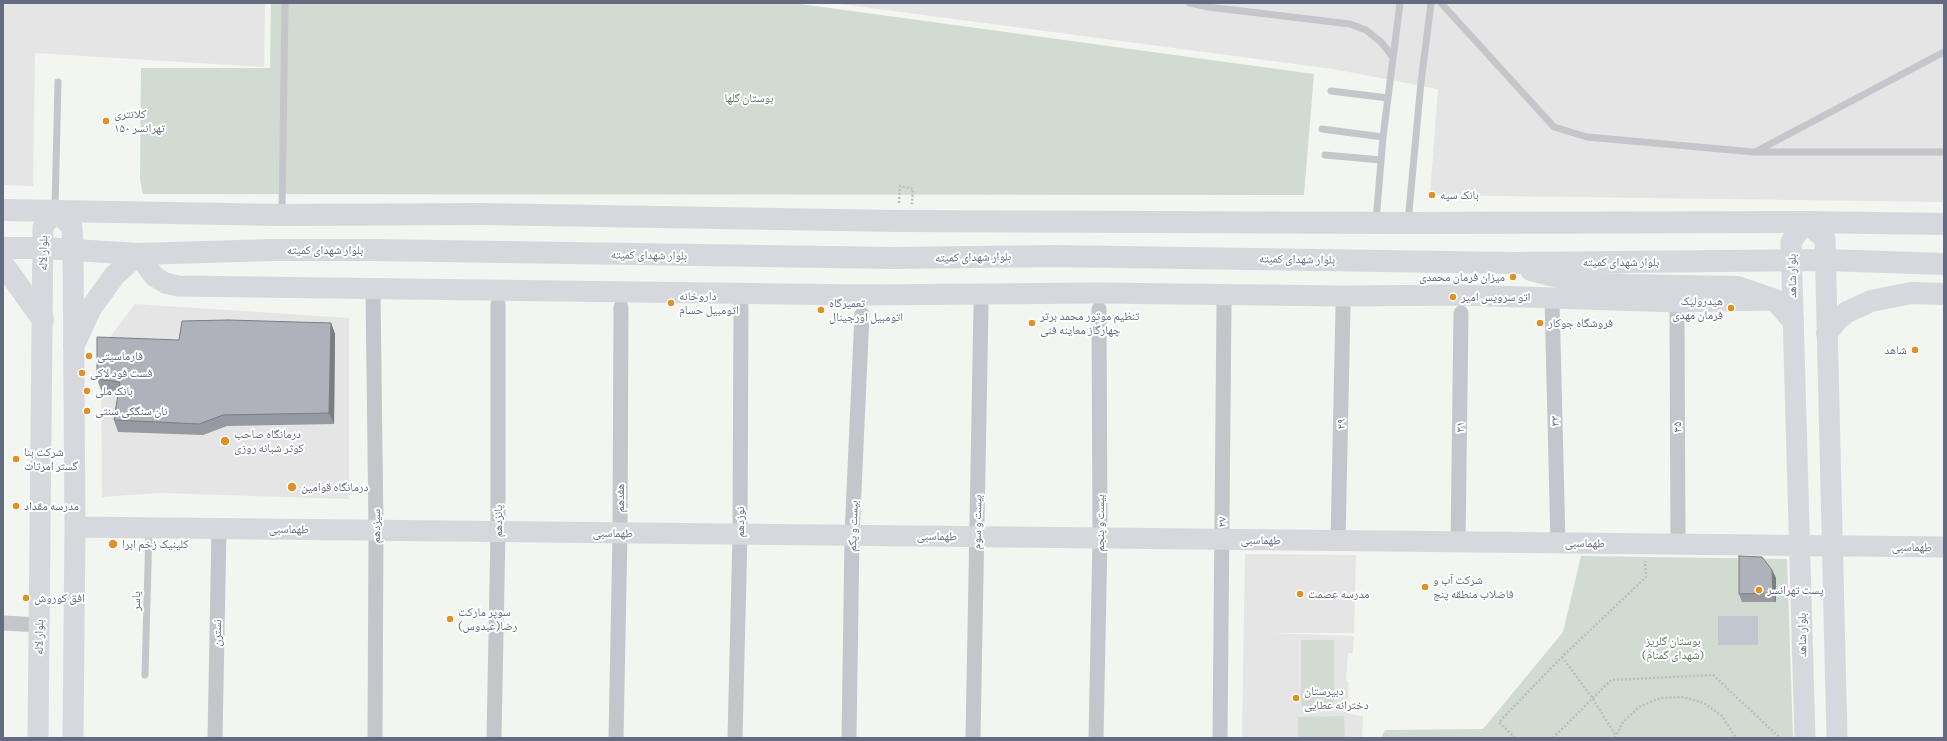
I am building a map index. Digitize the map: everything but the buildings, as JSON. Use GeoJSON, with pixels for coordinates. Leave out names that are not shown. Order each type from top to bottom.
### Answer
{"type":"FeatureCollection","features":[{"type":"Feature","properties":{"kind":"main road"},"geometry":{"type":"LineString","coordinates":[[3,210],[282,214],[481,214],[897,221],[1376,222],[1408,224],[1805,222],[1944,224]]}},
{"type":"Feature","properties":{"kind":"main road","name":"بلوار شهدای کمیته"},"geometry":{"type":"LineString","coordinates":[[3,248],[73,249],[138,254],[166,252],[374,250],[892,258],[1055,256],[1513,263],[1826,260],[1944,264]]}},
{"type":"Feature","properties":{"kind":"main road"},"geometry":{"type":"LineString","coordinates":[[74,345],[95,303],[114,276],[138,254]]}},
{"type":"Feature","properties":{"kind":"main road"},"geometry":{"type":"LineString","coordinates":[[1513,263],[1536,273],[1566,279],[1626,285],[1737,287],[1775,300],[1793,321]]}},
{"type":"Feature","properties":{"kind":"main road"},"geometry":{"type":"LineString","coordinates":[[3,264],[43,320]]}},
{"type":"Feature","properties":{"kind":"main road"},"geometry":{"type":"LineString","coordinates":[[1827,334],[1836,320],[1847,312],[1871,301],[1911,293],[1944,294]]}},
{"type":"Feature","properties":{"kind":"street","name":"بلوار لاله"},"geometry":{"type":"LineString","coordinates":[[38,738],[43,320],[42,248],[43,227],[55,210]]}},
{"type":"Feature","properties":{"kind":"street"},"geometry":{"type":"LineString","coordinates":[[55,210],[72,227],[73,249],[75,526],[73,738]]}},
{"type":"Feature","properties":{"kind":"street"},"geometry":{"type":"LineString","coordinates":[[1805,222],[1825,239],[1831,546],[1837,738]]}},
{"type":"Feature","properties":{"kind":"street","name":"بلوار شاهد"},"geometry":{"type":"LineString","coordinates":[[1805,222],[1791,242],[1805,738]]}},
{"type":"Feature","properties":{"kind":"street"},"geometry":{"type":"LineString","coordinates":[[138,254],[154,276],[165,283],[178,286],[373,290],[864,295],[1099,293],[1344,296],[1461,295],[1676,302],[1775,300]]}},
{"type":"Feature","properties":{"kind":"street","name":"سیزدهم"},"geometry":{"type":"LineString","coordinates":[[373,290],[376,530],[375,738]]}},
{"type":"Feature","properties":{"kind":"street","name":"۳۳"},"geometry":{"type":"LineString","coordinates":[[1552,299],[1558,543]]}},
{"type":"Feature","properties":{"kind":"street","name":"پانزدهم"},"geometry":{"type":"LineString","coordinates":[[494,738],[498,531],[498,304]]}},
{"type":"Feature","properties":{"kind":"street","name":"۲۷"},"geometry":{"type":"LineString","coordinates":[[1220,738],[1224,305]]}},
{"type":"Feature","properties":{"kind":"street","name":"نوزدهم"},"geometry":{"type":"LineString","coordinates":[[735,738],[740,534],[741,306]]}},
{"type":"Feature","properties":{"kind":"street","name":"بیست و سوم"},"geometry":{"type":"LineString","coordinates":[[973,738],[981,306]]}},
{"type":"Feature","properties":{"kind":"street","name":"هفدهم"},"geometry":{"type":"LineString","coordinates":[[616,738],[620,533],[621,307]]}},
{"type":"Feature","properties":{"kind":"street","name":"۲۹"},"geometry":{"type":"LineString","coordinates":[[1338,540],[1344,308]]}},
{"type":"Feature","properties":{"kind":"street","name":"بیست و پنجم"},"geometry":{"type":"LineString","coordinates":[[1096,738],[1100,538],[1099,309]]}},
{"type":"Feature","properties":{"kind":"street","name":"۳۵"},"geometry":{"type":"LineString","coordinates":[[1676,311],[1678,544]]}},
{"type":"Feature","properties":{"kind":"street","name":"۳۱"},"geometry":{"type":"LineString","coordinates":[[1458,542],[1461,313]]}},
{"type":"Feature","properties":{"kind":"street","name":"بیست و یکم"},"geometry":{"type":"LineString","coordinates":[[850,738],[852,535],[862,314]]}},
{"type":"Feature","properties":{"kind":"street"},"geometry":{"type":"LineString","coordinates":[[42,413],[50,401],[59,396],[68,401],[74,415]]}},
{"type":"Feature","properties":{"kind":"street","name":"طهماسبی"},"geometry":{"type":"LineString","coordinates":[[75,526],[1944,547]]}},
{"type":"Feature","properties":{"kind":"street","name":"نسترن"},"geometry":{"type":"LineString","coordinates":[[215,738],[219,528]]}},
{"type":"Feature","properties":{"kind":"street"},"geometry":{"type":"LineString","coordinates":[[3,623],[39,625]]}},
{"type":"Feature","properties":{"kind":"lane"},"geometry":{"type":"LineString","coordinates":[[282,214],[285,3]]}},
{"type":"Feature","properties":{"kind":"lane"},"geometry":{"type":"LineString","coordinates":[[1190,3],[1208,7],[1350,24],[1366,30],[1381,42],[1393,57]]}},
{"type":"Feature","properties":{"kind":"lane"},"geometry":{"type":"LineString","coordinates":[[1376,222],[1382,137],[1400,3]]}},
{"type":"Feature","properties":{"kind":"lane"},"geometry":{"type":"LineString","coordinates":[[1408,224],[1421,82],[1431,3]]}},
{"type":"Feature","properties":{"kind":"lane"},"geometry":{"type":"LineString","coordinates":[[1441,3],[1554,127],[1587,137],[1754,152],[1944,152]]}},
{"type":"Feature","properties":{"kind":"lane"},"geometry":{"type":"LineString","coordinates":[[1754,152],[1944,52]]}},
{"type":"Feature","properties":{"kind":"lane"},"geometry":{"type":"LineString","coordinates":[[55,210],[58,82]]}},
{"type":"Feature","properties":{"kind":"lane"},"geometry":{"type":"LineString","coordinates":[[1331,91],[1388,98]]}},
{"type":"Feature","properties":{"kind":"lane"},"geometry":{"type":"LineString","coordinates":[[1322,130],[1382,137]]}},
{"type":"Feature","properties":{"kind":"lane"},"geometry":{"type":"LineString","coordinates":[[1325,155],[1381,160]]}},
{"type":"Feature","properties":{"kind":"lane","name":"یاسر"},"geometry":{"type":"LineString","coordinates":[[145,675],[149,527]]}},
{"type":"Feature","properties":{"kind":"path"},"geometry":{"type":"LineString","coordinates":[[900,186],[913,189]]}},
{"type":"Feature","properties":{"kind":"path"},"geometry":{"type":"LineString","coordinates":[[1515,738],[1499,722],[1562,657],[1646,577],[1645,556]]}},
{"type":"Feature","properties":{"kind":"path"},"geometry":{"type":"LineString","coordinates":[[1562,657],[1593,699],[1615,737]]}},
{"type":"Feature","properties":{"kind":"path"},"geometry":{"type":"LineString","coordinates":[[1553,738],[1611,680],[1713,675],[1780,738]]}},
{"type":"Feature","properties":{"kind":"path"},"geometry":{"type":"LineString","coordinates":[[1615,737],[1623,722],[1639,707],[1660,698],[1683,696],[1704,703],[1722,716],[1736,738]]}},
{"type":"Feature","properties":{"kind":"shaded area"},"geometry":{"type":"Polygon","coordinates":[[[3,3],[265,3],[264,67],[35,53],[33,186],[3,185],[3,3]]]}},
{"type":"Feature","properties":{"kind":"shaded area"},"geometry":{"type":"Polygon","coordinates":[[[833,3],[1944,3],[1944,202],[1430,195],[1438,89],[1333,69],[833,3]]]}},
{"type":"Feature","properties":{"kind":"shaded area","name":"درمانگاه صاحب کوثر شبانه روزی"},"geometry":{"type":"Polygon","coordinates":[[[135,304],[349,318],[349,499],[159,493],[102,497],[101,349],[135,304]]]}},
{"type":"Feature","properties":{"kind":"shaded area"},"geometry":{"type":"Polygon","coordinates":[[[1245,554],[1356,555],[1354,633],[1268,633],[1354,636],[1353,653],[1348,653],[1346,681],[1348,681],[1349,714],[1363,716],[1362,738],[1242,738],[1245,554]]]}},
{"type":"Feature","properties":{"kind":"shaded area"},"geometry":{"type":"Polygon","coordinates":[[[1718,616],[1758,616],[1758,645],[1718,645],[1718,616]]]}},
{"type":"Feature","properties":{"kind":"green space","name":"بوستان گلها"},"geometry":{"type":"Polygon","coordinates":[[[271,3],[793,3],[1314,74],[1304,195],[143,194],[140,179],[141,68],[270,68],[271,3]]]}},
{"type":"Feature","properties":{"kind":"green space","name":"بوستان گلریز (شهدای گمنام)"},"geometry":{"type":"Polygon","coordinates":[[[1581,556],[1787,559],[1793,738],[1381,738],[1385,730],[1483,729],[1563,632],[1581,556]]]}},
{"type":"Feature","properties":{"kind":"green space"},"geometry":{"type":"Polygon","coordinates":[[[1301,640],[1334,640],[1334,706],[1301,706],[1301,640]]]}},
{"type":"Feature","properties":{"kind":"green space"},"geometry":{"type":"Polygon","coordinates":[[[1344,716],[1345,737],[1298,738],[1298,717],[1344,716]]]}},
{"type":"Feature","properties":{"kind":"place","name":"کلانتری ۱۵۰ تهرانسر"},"geometry":{"type":"Point","coordinates":[106,121]}},
{"type":"Feature","properties":{"kind":"place","name":"بانک سپه"},"geometry":{"type":"Point","coordinates":[1432,195]}},
{"type":"Feature","properties":{"kind":"place","name":"میزان فرمان محمدی"},"geometry":{"type":"Point","coordinates":[1513,277]}},
{"type":"Feature","properties":{"kind":"place","name":"اتو سرویس امیر"},"geometry":{"type":"Point","coordinates":[1453,297]}},
{"type":"Feature","properties":{"kind":"place","name":"داروخانه اتومبیل حسام"},"geometry":{"type":"Point","coordinates":[671,303]}},
{"type":"Feature","properties":{"kind":"place","name":"هیدرولیک فرمان مهدی"},"geometry":{"type":"Point","coordinates":[1731,308]}},
{"type":"Feature","properties":{"kind":"place","name":"تعمیرگاه اتومبیل اورجینال"},"geometry":{"type":"Point","coordinates":[821,310]}},
{"type":"Feature","properties":{"kind":"place","name":"تنظیم موتور محمد برتر چهارگاز معاینه فنی"},"geometry":{"type":"Point","coordinates":[1032,323]}},
{"type":"Feature","properties":{"kind":"place","name":"فروشگاه جوکار"},"geometry":{"type":"Point","coordinates":[1540,323]}},
{"type":"Feature","properties":{"kind":"place","name":"شاهد"},"geometry":{"type":"Point","coordinates":[1915,350]}},
{"type":"Feature","properties":{"kind":"place","name":"فارماسیتی"},"geometry":{"type":"Point","coordinates":[89,356]}},
{"type":"Feature","properties":{"kind":"place","name":"فست فود لاکی"},"geometry":{"type":"Point","coordinates":[82,373]}},
{"type":"Feature","properties":{"kind":"place","name":"بانک ملی"},"geometry":{"type":"Point","coordinates":[87,391]}},
{"type":"Feature","properties":{"kind":"place","name":"نان سنگکی سنتی"},"geometry":{"type":"Point","coordinates":[87,411]}},
{"type":"Feature","properties":{"kind":"place","name":"درمانگاه صاحب کوثر شبانه روزی"},"geometry":{"type":"Point","coordinates":[225,441]}},
{"type":"Feature","properties":{"kind":"place","name":"شرکت بنا گستر امرتات"},"geometry":{"type":"Point","coordinates":[16,459]}},
{"type":"Feature","properties":{"kind":"place","name":"درمانگاه قوامین"},"geometry":{"type":"Point","coordinates":[292,487]}},
{"type":"Feature","properties":{"kind":"place","name":"مدرسه مقداد"},"geometry":{"type":"Point","coordinates":[16,506]}},
{"type":"Feature","properties":{"kind":"place","name":"کلینیک زخم ابرا"},"geometry":{"type":"Point","coordinates":[113,544]}},
{"type":"Feature","properties":{"kind":"place","name":"شرکت آب و فاضلاب منطقه پنج"},"geometry":{"type":"Point","coordinates":[1425,587]}},
{"type":"Feature","properties":{"kind":"place","name":"پست تهرانسر"},"geometry":{"type":"Point","coordinates":[1759,590]}},
{"type":"Feature","properties":{"kind":"place","name":"مدرسه عصمت"},"geometry":{"type":"Point","coordinates":[1300,594]}},
{"type":"Feature","properties":{"kind":"place","name":"افق کوروش"},"geometry":{"type":"Point","coordinates":[26,598]}},
{"type":"Feature","properties":{"kind":"place","name":"سوپر مارکت رضا(عبدوس)"},"geometry":{"type":"Point","coordinates":[450,619]}},
{"type":"Feature","properties":{"kind":"place","name":"دبیرستان دخترانه عطایی"},"geometry":{"type":"Point","coordinates":[1296,698]}}]}
